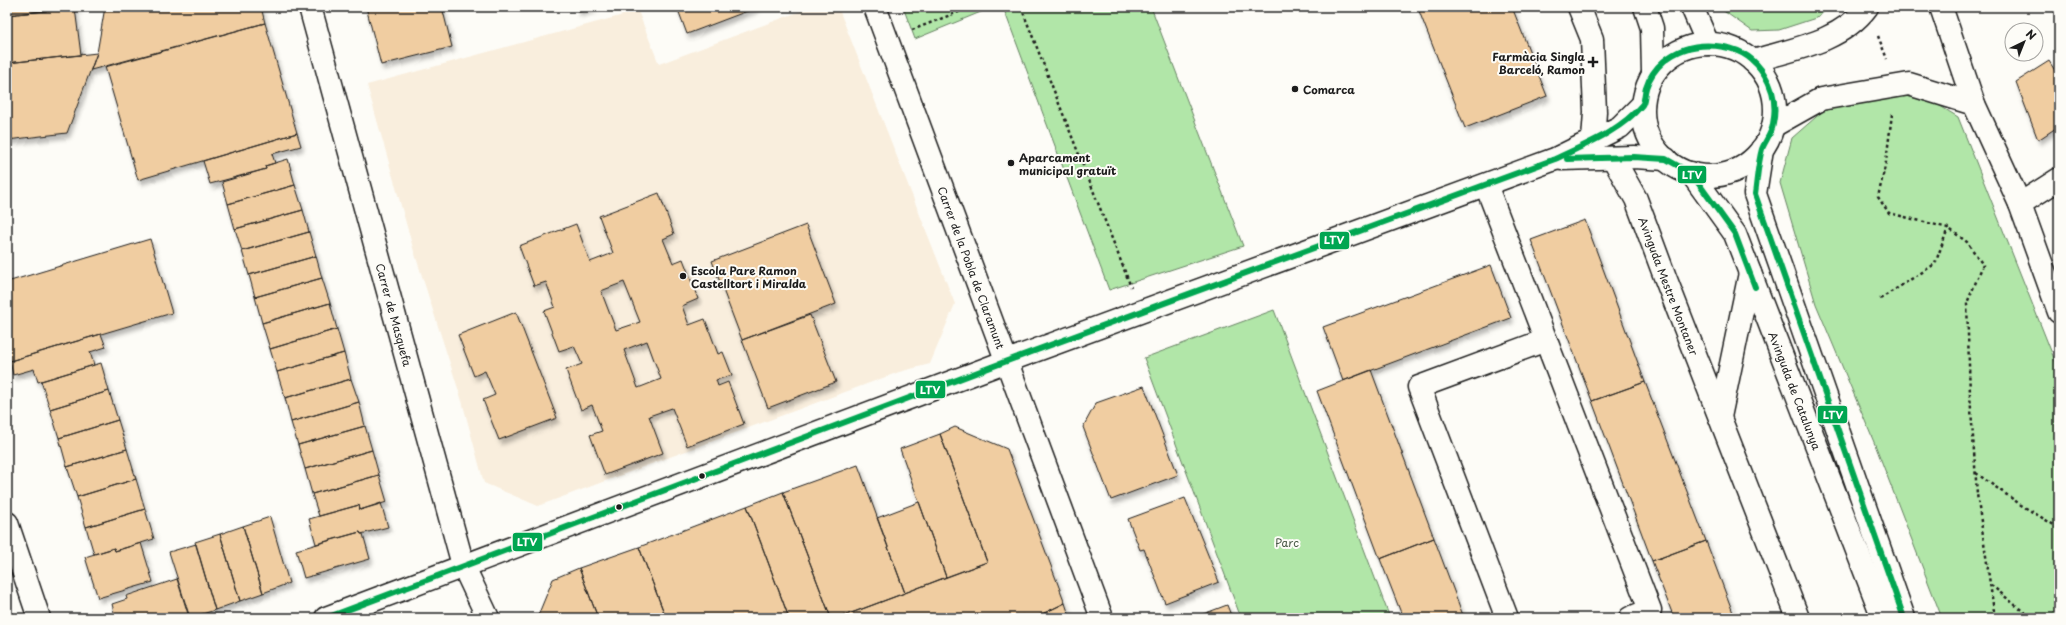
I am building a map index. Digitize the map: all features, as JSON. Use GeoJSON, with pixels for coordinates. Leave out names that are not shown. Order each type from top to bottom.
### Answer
{"type":"FeatureCollection","features":[{"type":"Feature","properties":{"kind":"street","name":"Carrer de Masquefa"},"geometry":{"type":"LineString","coordinates":[[310,7],[462,565],[488,618]]}},
{"type":"Feature","properties":{"kind":"street","name":"Carrer de la Pobla de Claramunt"},"geometry":{"type":"LineString","coordinates":[[875,7],[1102,618]]}},
{"type":"Feature","properties":{"kind":"street"},"geometry":{"type":"LineString","coordinates":[[1579,7],[1592,39],[1595,112],[1593,140]]}},
{"type":"Feature","properties":{"kind":"street"},"geometry":{"type":"LineString","coordinates":[[1645,7],[1652,28],[1654,74]]}},
{"type":"Feature","properties":{"kind":"street"},"geometry":{"type":"LineString","coordinates":[[1692,7],[1708,44]]}},
{"type":"Feature","properties":{"kind":"street"},"geometry":{"type":"LineString","coordinates":[[1941,7],[1974,104],[2020,204],[2059,312]]}},
{"type":"Feature","properties":{"kind":"street"},"geometry":{"type":"LineString","coordinates":[[1753,61],[1812,44],[1836,35],[1857,20],[1866,9]]}},
{"type":"Feature","properties":{"kind":"street"},"geometry":{"type":"LineString","coordinates":[[1708,44],[1732,48],[1753,61],[1764,74],[1772,91],[1775,108],[1773,126],[1762,149],[1753,159],[1730,172],[1717,175],[1691,173],[1666,159],[1655,148],[1648,134],[1644,119],[1643,104],[1646,88],[1664,61],[1677,52],[1692,46],[1708,44]]}},
{"type":"Feature","properties":{"kind":"street"},"geometry":{"type":"LineString","coordinates":[[1773,126],[1821,100],[1909,84],[1974,104]]}},
{"type":"Feature","properties":{"kind":"street"},"geometry":{"type":"LineString","coordinates":[[326,618],[462,565],[615,510],[1007,361],[1555,159],[1620,127],[1643,104]]}},
{"type":"Feature","properties":{"kind":"street"},"geometry":{"type":"LineString","coordinates":[[1762,149],[1755,194],[1904,618]]}},
{"type":"Feature","properties":{"kind":"street","name":"Avinguda Mestre Montaner"},"geometry":{"type":"LineString","coordinates":[[1613,158],[1636,198],[1664,277],[1720,416],[1798,618]]}},
{"type":"Feature","properties":{"kind":"street"},"geometry":{"type":"LineString","coordinates":[[1555,159],[1666,159]]}},
{"type":"Feature","properties":{"kind":"street","name":"Avinguda de Catalunya"},"geometry":{"type":"LineString","coordinates":[[1691,173],[1735,234],[1883,618]]}},
{"type":"Feature","properties":{"kind":"street"},"geometry":{"type":"LineString","coordinates":[[2020,204],[2059,179]]}},
{"type":"Feature","properties":{"kind":"street"},"geometry":{"type":"LineString","coordinates":[[1486,185],[1650,610],[1630,618]]}},
{"type":"Feature","properties":{"kind":"street"},"geometry":{"type":"LineString","coordinates":[[1720,416],[1750,273]]}},
{"type":"Feature","properties":{"kind":"street"},"geometry":{"type":"LineString","coordinates":[[1507,618],[1419,387],[1546,340]]}},
{"type":"Feature","properties":{"kind":"street"},"geometry":{"type":"LineString","coordinates":[[7,523],[39,618]]}},
{"type":"Feature","properties":{"kind":"path"},"geometry":{"type":"LineString","coordinates":[[887,40],[971,7]]}},
{"type":"Feature","properties":{"kind":"path"},"geometry":{"type":"LineString","coordinates":[[1022,7],[1140,312]]}},
{"type":"Feature","properties":{"kind":"path"},"geometry":{"type":"LineString","coordinates":[[1866,9],[1883,45],[1896,86],[1886,162],[1878,197],[1889,212],[1948,228],[1967,242],[1984,265],[1967,303],[1970,395],[1976,473],[1995,618]]}},
{"type":"Feature","properties":{"kind":"path"},"geometry":{"type":"LineString","coordinates":[[1880,299],[1935,264],[1948,228]]}},
{"type":"Feature","properties":{"kind":"path"},"geometry":{"type":"LineString","coordinates":[[1976,473],[2021,505],[2059,528]]}},
{"type":"Feature","properties":{"kind":"path"},"geometry":{"type":"LineString","coordinates":[[1990,584],[2031,618]]}},
{"type":"Feature","properties":{"kind":"shaded area","name":"Escola Pare Ramon Castelltort i Miralda"},"geometry":{"type":"Polygon","coordinates":[[[812,7],[838,7],[955,304],[930,364],[899,372],[538,506],[484,483],[462,401],[413,248],[367,85],[638,11],[659,64],[812,7]]]}},
{"type":"Feature","properties":{"kind":"green space"},"geometry":{"type":"Polygon","coordinates":[[[903,7],[993,7],[915,39],[903,7]]]}},
{"type":"Feature","properties":{"kind":"green space"},"geometry":{"type":"Polygon","coordinates":[[[1003,7],[1151,7],[1243,246],[1109,290],[1003,7]]]}},
{"type":"Feature","properties":{"kind":"green space"},"geometry":{"type":"Polygon","coordinates":[[[1718,7],[1828,7],[1816,18],[1779,30],[1752,31],[1718,7]]]}},
{"type":"Feature","properties":{"kind":"green space"},"geometry":{"type":"Polygon","coordinates":[[[1913,96],[1932,101],[1958,117],[2059,371],[2059,618],[1942,618],[1876,447],[1816,304],[1780,183],[1792,138],[1824,110],[1874,98],[1913,96]]]}},
{"type":"Feature","properties":{"kind":"green space","name":"Parc"},"geometry":{"type":"Polygon","coordinates":[[[1274,310],[1390,618],[1241,618],[1144,358],[1274,310]]]}},
{"type":"Feature","properties":{"kind":"building"},"geometry":{"type":"Polygon","coordinates":[[[7,7],[80,7],[7,15],[7,7]]]}},
{"type":"Feature","properties":{"kind":"building"},"geometry":{"type":"Polygon","coordinates":[[[105,7],[261,7],[265,23],[91,70],[97,53],[105,7]]]}},
{"type":"Feature","properties":{"kind":"building"},"geometry":{"type":"Polygon","coordinates":[[[366,7],[442,7],[452,47],[381,65],[366,7]]]}},
{"type":"Feature","properties":{"kind":"building"},"geometry":{"type":"Polygon","coordinates":[[[577,7],[595,7],[579,12],[577,7]]]}},
{"type":"Feature","properties":{"kind":"building"},"geometry":{"type":"Polygon","coordinates":[[[677,7],[758,7],[687,34],[677,7]]]}},
{"type":"Feature","properties":{"kind":"building"},"geometry":{"type":"Polygon","coordinates":[[[1429,7],[1512,7],[1547,96],[1465,128],[1419,11],[1429,7]]]}},
{"type":"Feature","properties":{"kind":"building"},"geometry":{"type":"Polygon","coordinates":[[[75,8],[81,55],[7,63],[7,15],[75,8]]]}},
{"type":"Feature","properties":{"kind":"building"},"geometry":{"type":"Polygon","coordinates":[[[265,23],[297,133],[138,180],[105,67],[265,23]]]}},
{"type":"Feature","properties":{"kind":"building"},"geometry":{"type":"Polygon","coordinates":[[[97,53],[67,133],[7,140],[7,63],[97,53]]]}},
{"type":"Feature","properties":{"kind":"building"},"geometry":{"type":"Polygon","coordinates":[[[2049,61],[2059,77],[2059,126],[2038,140],[2016,82],[2049,61]]]}},
{"type":"Feature","properties":{"kind":"building"},"geometry":{"type":"Polygon","coordinates":[[[297,133],[301,146],[272,154],[275,163],[265,166],[266,169],[210,184],[203,161],[297,133]]]}},
{"type":"Feature","properties":{"kind":"building"},"geometry":{"type":"Polygon","coordinates":[[[288,159],[295,185],[228,204],[222,182],[266,169],[265,166],[288,159]]]}},
{"type":"Feature","properties":{"kind":"building"},"geometry":{"type":"Polygon","coordinates":[[[295,185],[303,210],[235,229],[228,204],[295,185]]]}},
{"type":"Feature","properties":{"kind":"building"},"geometry":{"type":"Polygon","coordinates":[[[659,193],[674,234],[663,239],[673,263],[683,259],[698,299],[682,306],[689,325],[705,319],[718,354],[723,352],[732,375],[716,380],[718,386],[728,382],[744,424],[687,446],[672,408],[649,416],[663,453],[605,475],[590,435],[602,431],[592,405],[581,410],[566,370],[582,364],[574,346],[559,351],[544,311],[555,307],[546,282],[534,286],[519,246],[576,224],[590,262],[613,253],[599,216],[659,193]],[[624,282],[601,291],[616,330],[640,322],[624,282]],[[647,341],[624,350],[638,388],[661,379],[647,341]]]}},
{"type":"Feature","properties":{"kind":"building"},"geometry":{"type":"Polygon","coordinates":[[[303,210],[309,232],[242,251],[235,229],[303,210]]]}},
{"type":"Feature","properties":{"kind":"building"},"geometry":{"type":"Polygon","coordinates":[[[1585,220],[1645,382],[1592,401],[1531,240],[1585,220]]]}},
{"type":"Feature","properties":{"kind":"building"},"geometry":{"type":"Polygon","coordinates":[[[806,225],[836,304],[742,340],[712,261],[806,225]]]}},
{"type":"Feature","properties":{"kind":"building"},"geometry":{"type":"Polygon","coordinates":[[[309,232],[316,256],[249,275],[242,251],[309,232]]]}},
{"type":"Feature","properties":{"kind":"building"},"geometry":{"type":"Polygon","coordinates":[[[150,239],[172,313],[10,361],[7,352],[7,282],[150,239]]]}},
{"type":"Feature","properties":{"kind":"building"},"geometry":{"type":"Polygon","coordinates":[[[316,256],[322,278],[255,297],[249,275],[316,256]]]}},
{"type":"Feature","properties":{"kind":"building"},"geometry":{"type":"Polygon","coordinates":[[[1491,265],[1511,318],[1343,381],[1323,327],[1491,265]]]}},
{"type":"Feature","properties":{"kind":"building"},"geometry":{"type":"Polygon","coordinates":[[[322,278],[330,303],[262,323],[255,297],[322,278]]]}},
{"type":"Feature","properties":{"kind":"building"},"geometry":{"type":"Polygon","coordinates":[[[330,303],[337,329],[270,349],[262,323],[330,303]]]}},
{"type":"Feature","properties":{"kind":"building"},"geometry":{"type":"Polygon","coordinates":[[[516,312],[557,418],[499,440],[483,400],[495,395],[485,371],[474,376],[458,335],[516,312]]]}},
{"type":"Feature","properties":{"kind":"building"},"geometry":{"type":"Polygon","coordinates":[[[810,315],[836,382],[768,408],[742,340],[810,315]]]}},
{"type":"Feature","properties":{"kind":"building"},"geometry":{"type":"Polygon","coordinates":[[[337,329],[344,353],[277,372],[270,349],[337,329]]]}},
{"type":"Feature","properties":{"kind":"building"},"geometry":{"type":"Polygon","coordinates":[[[101,334],[106,347],[90,352],[94,365],[38,382],[34,369],[13,375],[10,361],[101,334]]]}},
{"type":"Feature","properties":{"kind":"building"},"geometry":{"type":"Polygon","coordinates":[[[344,353],[351,379],[285,398],[277,372],[344,353]]]}},
{"type":"Feature","properties":{"kind":"building"},"geometry":{"type":"Polygon","coordinates":[[[101,363],[109,391],[50,409],[41,381],[101,363]]]}},
{"type":"Feature","properties":{"kind":"building"},"geometry":{"type":"Polygon","coordinates":[[[1371,370],[1434,538],[1380,559],[1317,391],[1371,370]]]}},
{"type":"Feature","properties":{"kind":"building"},"geometry":{"type":"Polygon","coordinates":[[[351,379],[359,402],[291,422],[285,398],[351,379]]]}},
{"type":"Feature","properties":{"kind":"building"},"geometry":{"type":"Polygon","coordinates":[[[1645,382],[1706,541],[1652,561],[1592,401],[1645,382]]]}},
{"type":"Feature","properties":{"kind":"building"},"geometry":{"type":"Polygon","coordinates":[[[1144,386],[1178,475],[1111,500],[1083,427],[1096,403],[1144,386]]]}},
{"type":"Feature","properties":{"kind":"building"},"geometry":{"type":"Polygon","coordinates":[[[109,391],[118,420],[59,438],[50,409],[109,391]]]}},
{"type":"Feature","properties":{"kind":"building"},"geometry":{"type":"Polygon","coordinates":[[[359,402],[365,426],[298,445],[291,422],[359,402]]]}},
{"type":"Feature","properties":{"kind":"building"},"geometry":{"type":"Polygon","coordinates":[[[118,420],[127,449],[67,467],[59,438],[118,420]]]}},
{"type":"Feature","properties":{"kind":"building"},"geometry":{"type":"Polygon","coordinates":[[[365,426],[372,450],[305,469],[298,445],[365,426]]]}},
{"type":"Feature","properties":{"kind":"building"},"geometry":{"type":"Polygon","coordinates":[[[955,427],[1007,449],[1065,603],[1034,618],[1024,618],[1023,615],[1016,618],[838,618],[987,562],[940,434],[955,427]]]}},
{"type":"Feature","properties":{"kind":"building"},"geometry":{"type":"Polygon","coordinates":[[[940,434],[987,562],[946,577],[900,449],[940,434]]]}},
{"type":"Feature","properties":{"kind":"building"},"geometry":{"type":"Polygon","coordinates":[[[127,449],[136,479],[77,497],[67,467],[127,449]]]}},
{"type":"Feature","properties":{"kind":"building"},"geometry":{"type":"Polygon","coordinates":[[[372,450],[379,475],[312,494],[305,469],[372,450]]]}},
{"type":"Feature","properties":{"kind":"building"},"geometry":{"type":"Polygon","coordinates":[[[858,465],[905,593],[838,618],[831,618],[783,492],[858,465]]]}},
{"type":"Feature","properties":{"kind":"building"},"geometry":{"type":"Polygon","coordinates":[[[379,475],[387,502],[360,510],[359,505],[319,516],[312,494],[379,475]]]}},
{"type":"Feature","properties":{"kind":"building"},"geometry":{"type":"Polygon","coordinates":[[[136,479],[145,509],[86,527],[77,497],[136,479]]]}},
{"type":"Feature","properties":{"kind":"building"},"geometry":{"type":"Polygon","coordinates":[[[783,492],[831,618],[789,618],[747,506],[783,492]]]}},
{"type":"Feature","properties":{"kind":"building"},"geometry":{"type":"Polygon","coordinates":[[[1185,498],[1219,582],[1165,603],[1144,549],[1140,550],[1128,519],[1185,498]]]}},
{"type":"Feature","properties":{"kind":"building"},"geometry":{"type":"Polygon","coordinates":[[[919,502],[946,577],[905,593],[877,518],[919,502]]]}},
{"type":"Feature","properties":{"kind":"building"},"geometry":{"type":"Polygon","coordinates":[[[381,503],[388,527],[361,534],[360,532],[316,544],[309,519],[359,505],[360,510],[381,503]]]}},
{"type":"Feature","properties":{"kind":"building"},"geometry":{"type":"Polygon","coordinates":[[[747,506],[789,618],[666,618],[639,547],[747,506]]]}},
{"type":"Feature","properties":{"kind":"building"},"geometry":{"type":"Polygon","coordinates":[[[145,509],[154,539],[115,551],[114,548],[94,554],[86,527],[145,509]]]}},
{"type":"Feature","properties":{"kind":"building"},"geometry":{"type":"Polygon","coordinates":[[[270,517],[289,583],[263,593],[243,526],[270,517]]]}},
{"type":"Feature","properties":{"kind":"building"},"geometry":{"type":"Polygon","coordinates":[[[243,526],[263,593],[240,601],[220,534],[243,526]]]}},
{"type":"Feature","properties":{"kind":"building"},"geometry":{"type":"Polygon","coordinates":[[[360,532],[363,534],[370,559],[304,578],[296,550],[360,532]]]}},
{"type":"Feature","properties":{"kind":"building"},"geometry":{"type":"Polygon","coordinates":[[[220,534],[240,601],[215,610],[195,542],[220,534]]]}},
{"type":"Feature","properties":{"kind":"building"},"geometry":{"type":"Polygon","coordinates":[[[1434,538],[1464,618],[1403,618],[1380,559],[1434,538]]]}},
{"type":"Feature","properties":{"kind":"building"},"geometry":{"type":"Polygon","coordinates":[[[1706,541],[1735,618],[1674,618],[1652,561],[1706,541]]]}},
{"type":"Feature","properties":{"kind":"building"},"geometry":{"type":"Polygon","coordinates":[[[141,543],[153,582],[98,598],[85,557],[114,548],[115,551],[141,543]]]}},
{"type":"Feature","properties":{"kind":"building"},"geometry":{"type":"Polygon","coordinates":[[[196,544],[215,610],[190,618],[169,552],[196,544]]]}},
{"type":"Feature","properties":{"kind":"building"},"geometry":{"type":"Polygon","coordinates":[[[639,547],[666,618],[598,618],[579,568],[639,547]]]}},
{"type":"Feature","properties":{"kind":"building"},"geometry":{"type":"Polygon","coordinates":[[[579,568],[598,618],[537,618],[553,579],[579,568]]]}},
{"type":"Feature","properties":{"kind":"building"},"geometry":{"type":"Polygon","coordinates":[[[177,579],[189,617],[124,618],[122,614],[115,616],[112,604],[127,599],[126,596],[177,579]]]}},
{"type":"Feature","properties":{"kind":"building"},"geometry":{"type":"Polygon","coordinates":[[[1065,603],[1070,618],[1034,618],[1065,603]]]}},
{"type":"Feature","properties":{"kind":"building"},"geometry":{"type":"Polygon","coordinates":[[[1227,605],[1232,618],[1193,618],[1227,605]]]}},
{"type":"Feature","properties":{"kind":"transit line","name":"LTV"},"geometry":{"type":"LineString","coordinates":[[326,618],[1007,361],[1555,159],[1602,136],[1623,123],[1642,105],[1647,84],[1664,61],[1685,49],[1708,45],[1724,47],[1737,51],[1748,57],[1765,75],[1770,86],[1773,98],[1773,124],[1762,149],[1755,194],[1904,618]]}},
{"type":"Feature","properties":{"kind":"transit line","name":"LTV"},"geometry":{"type":"LineString","coordinates":[[1567,159],[1634,157],[1666,159],[1691,173],[1735,234],[1755,287]]}},
{"type":"Feature","properties":{"kind":"place","name":"Farmàcia Singla Barceló, Ramon"},"geometry":{"type":"Point","coordinates":[1593,62]}},
{"type":"Feature","properties":{"kind":"place","name":"Comarca"},"geometry":{"type":"Point","coordinates":[1295,89]}},
{"type":"Feature","properties":{"kind":"place","name":"Aparcament municipal gratuït"},"geometry":{"type":"Point","coordinates":[1011,163]}},
{"type":"Feature","properties":{"kind":"place","name":"Escola Pare Ramon Castelltort i Miralda"},"geometry":{"type":"Point","coordinates":[683,276]}}]}
